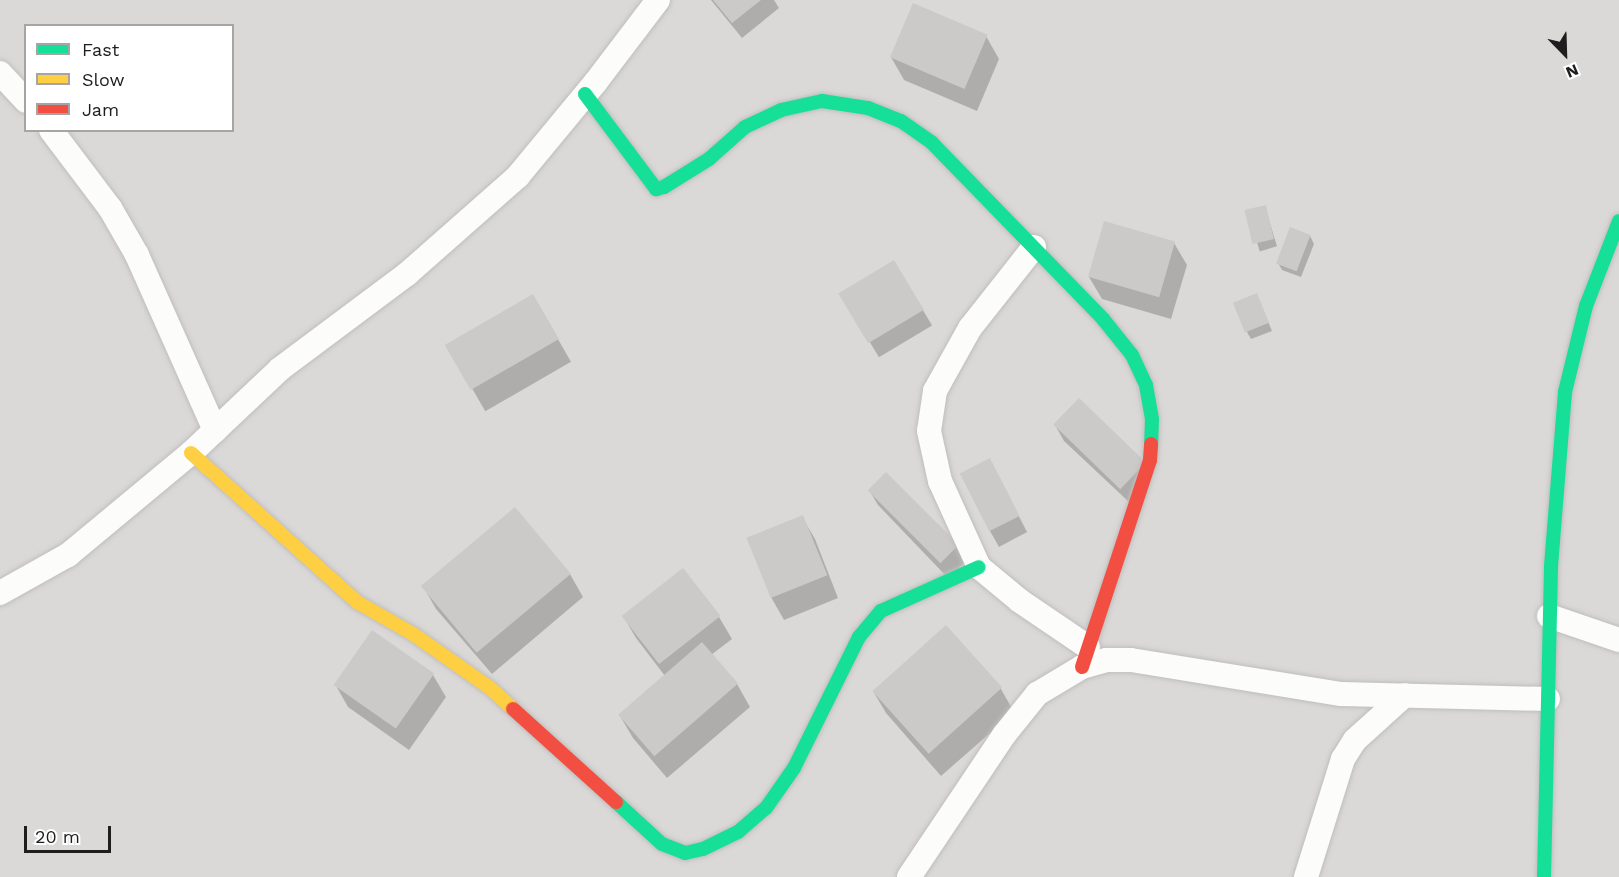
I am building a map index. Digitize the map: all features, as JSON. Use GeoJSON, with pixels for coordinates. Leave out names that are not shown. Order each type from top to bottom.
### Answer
{"type":"FeatureCollection","features":[{"type":"Feature","properties":{"kind":"street"},"geometry":{"type":"LineString","coordinates":[[0,593],[68,555],[191,453],[280,369],[407,274],[518,176],[658,0]]}},
{"type":"Feature","properties":{"kind":"street"},"geometry":{"type":"LineString","coordinates":[[0,73],[24,99]]}},
{"type":"Feature","properties":{"kind":"street"},"geometry":{"type":"LineString","coordinates":[[585,94],[656,189],[664,187],[708,159],[745,127],[782,110],[822,101],[868,108],[900,121],[933,143],[1103,319],[1132,355],[1146,385],[1152,419],[1150,460],[1085,657],[1037,694],[1004,735],[909,877]]}},
{"type":"Feature","properties":{"kind":"street"},"geometry":{"type":"LineString","coordinates":[[53,132],[110,208],[137,255],[215,430]]}},
{"type":"Feature","properties":{"kind":"street"},"geometry":{"type":"LineString","coordinates":[[1544,877],[1551,566],[1565,392],[1586,306],[1612,265],[1619,221]]}},
{"type":"Feature","properties":{"kind":"street"},"geometry":{"type":"LineString","coordinates":[[1034,247],[970,328],[935,391],[929,431],[940,481],[980,567],[1085,657],[1131,660],[1341,694],[1548,699]]}},
{"type":"Feature","properties":{"kind":"street"},"geometry":{"type":"LineString","coordinates":[[191,453],[357,602],[413,634],[490,688],[662,844],[685,853],[703,849],[738,832],[766,808],[794,768],[859,637],[881,611],[980,567]]}},
{"type":"Feature","properties":{"kind":"street"},"geometry":{"type":"LineString","coordinates":[[1549,616],[1619,640]]}},
{"type":"Feature","properties":{"kind":"street"},"geometry":{"type":"LineString","coordinates":[[1306,877],[1343,759],[1355,740],[1405,695]]}},
{"type":"Feature","properties":{"kind":"shaded area"},"geometry":{"type":"Polygon","coordinates":[[[0,0],[1619,0],[1619,877],[0,877],[0,0]]]}},
{"type":"Feature","properties":{"kind":"building"},"geometry":{"type":"Polygon","coordinates":[[[713,0],[761,0],[732,23],[713,0]]]}},
{"type":"Feature","properties":{"kind":"building"},"geometry":{"type":"Polygon","coordinates":[[[913,3],[988,35],[965,89],[890,57],[913,3]]]}},
{"type":"Feature","properties":{"kind":"building"},"geometry":{"type":"Polygon","coordinates":[[[1266,205],[1274,239],[1252,244],[1245,210],[1266,205]]]}},
{"type":"Feature","properties":{"kind":"building"},"geometry":{"type":"Polygon","coordinates":[[[1104,221],[1175,241],[1159,297],[1088,277],[1104,221]]]}},
{"type":"Feature","properties":{"kind":"building"},"geometry":{"type":"Polygon","coordinates":[[[1290,227],[1311,235],[1297,271],[1276,263],[1290,227]]]}},
{"type":"Feature","properties":{"kind":"building"},"geometry":{"type":"Polygon","coordinates":[[[894,260],[924,310],[868,343],[838,293],[894,260]]]}},
{"type":"Feature","properties":{"kind":"building"},"geometry":{"type":"Polygon","coordinates":[[[1257,293],[1269,323],[1245,332],[1233,303],[1257,293]]]}},
{"type":"Feature","properties":{"kind":"building"},"geometry":{"type":"Polygon","coordinates":[[[533,294],[559,339],[471,390],[445,345],[533,294]]]}},
{"type":"Feature","properties":{"kind":"building"},"geometry":{"type":"Polygon","coordinates":[[[1079,398],[1146,463],[1120,489],[1053,425],[1079,398]]]}},
{"type":"Feature","properties":{"kind":"building"},"geometry":{"type":"Polygon","coordinates":[[[990,458],[1020,516],[989,531],[960,473],[990,458]]]}},
{"type":"Feature","properties":{"kind":"building"},"geometry":{"type":"Polygon","coordinates":[[[886,472],[959,545],[940,563],[868,490],[886,472]]]}},
{"type":"Feature","properties":{"kind":"building"},"geometry":{"type":"Polygon","coordinates":[[[515,507],[571,574],[477,653],[421,586],[515,507]]]}},
{"type":"Feature","properties":{"kind":"building"},"geometry":{"type":"Polygon","coordinates":[[[803,515],[827,575],[771,598],[746,538],[803,515]]]}},
{"type":"Feature","properties":{"kind":"building"},"geometry":{"type":"Polygon","coordinates":[[[683,568],[721,616],[659,664],[622,616],[683,568]]]}},
{"type":"Feature","properties":{"kind":"building"},"geometry":{"type":"Polygon","coordinates":[[[946,625],[1002,687],[929,754],[872,691],[946,625]]]}},
{"type":"Feature","properties":{"kind":"building"},"geometry":{"type":"Polygon","coordinates":[[[372,630],[434,674],[396,728],[334,685],[372,630]]]}},
{"type":"Feature","properties":{"kind":"building"},"geometry":{"type":"Polygon","coordinates":[[[702,642],[738,684],[654,756],[618,715],[702,642]]]}},
{"type":"Feature","properties":{"kind":"traffic: fast"},"geometry":{"type":"LineString","coordinates":[[585,94],[656,189],[664,187],[709,159],[745,127],[781,110],[822,101],[868,108],[901,121],[932,143],[1103,319],[1132,355],[1146,385],[1152,419],[1151,444]]}},
{"type":"Feature","properties":{"kind":"traffic: fast"},"geometry":{"type":"LineString","coordinates":[[1544,877],[1551,566],[1565,392],[1586,306],[1619,221]]}},
{"type":"Feature","properties":{"kind":"traffic: fast"},"geometry":{"type":"LineString","coordinates":[[616,802],[662,844],[685,853],[703,849],[738,832],[766,808],[794,768],[859,637],[881,611],[979,567]]}},
{"type":"Feature","properties":{"kind":"traffic: slow"},"geometry":{"type":"LineString","coordinates":[[191,453],[357,602],[413,634],[490,688],[513,709]]}},
{"type":"Feature","properties":{"kind":"traffic: jam"},"geometry":{"type":"LineString","coordinates":[[1082,667],[1150,460],[1151,444]]}},
{"type":"Feature","properties":{"kind":"traffic: jam"},"geometry":{"type":"LineString","coordinates":[[513,709],[616,802]]}}]}
